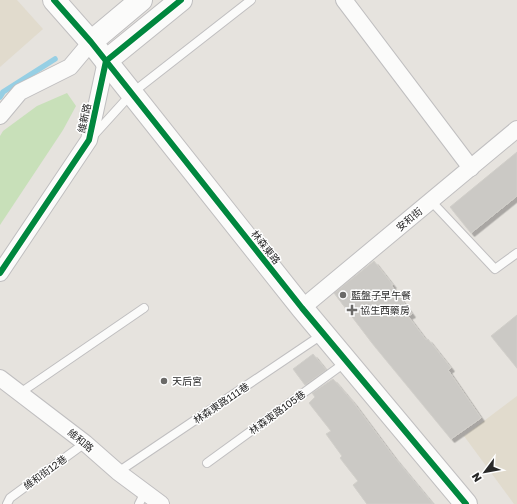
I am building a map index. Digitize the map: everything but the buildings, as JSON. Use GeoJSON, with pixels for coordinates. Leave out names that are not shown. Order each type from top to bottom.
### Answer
{"type":"FeatureCollection","features":[{"type":"Feature","properties":{"kind":"main road","name":"林森東路"},"geometry":{"type":"LineString","coordinates":[[54,0],[91,42],[302,308],[466,504]]}},
{"type":"Feature","properties":{"kind":"main road"},"geometry":{"type":"LineString","coordinates":[[91,42],[141,0]]}},
{"type":"Feature","properties":{"kind":"main road"},"geometry":{"type":"LineString","coordinates":[[106,61],[181,0]]}},
{"type":"Feature","properties":{"kind":"street"},"geometry":{"type":"LineString","coordinates":[[344,0],[471,168]]}},
{"type":"Feature","properties":{"kind":"street"},"geometry":{"type":"LineString","coordinates":[[0,116],[20,92],[70,67],[91,42]]}},
{"type":"Feature","properties":{"kind":"street","name":"維新路"},"geometry":{"type":"LineString","coordinates":[[0,273],[90,140],[106,61]]}},
{"type":"Feature","properties":{"kind":"street","name":"安和街"},"geometry":{"type":"LineString","coordinates":[[302,308],[517,129]]}},
{"type":"Feature","properties":{"kind":"street","name":"維和路"},"geometry":{"type":"LineString","coordinates":[[0,378],[85,443],[118,472],[142,498],[161,504]]}},
{"type":"Feature","properties":{"kind":"lane"},"geometry":{"type":"LineString","coordinates":[[90,140],[132,93],[251,0]]}},
{"type":"Feature","properties":{"kind":"lane"},"geometry":{"type":"LineString","coordinates":[[431,201],[495,269],[517,253]]}},
{"type":"Feature","properties":{"kind":"lane"},"geometry":{"type":"LineString","coordinates":[[20,393],[144,308]]}},
{"type":"Feature","properties":{"kind":"lane","name":"林森東路111巷"},"geometry":{"type":"LineString","coordinates":[[118,472],[324,334]]}},
{"type":"Feature","properties":{"kind":"lane","name":"林森東路105巷"},"geometry":{"type":"LineString","coordinates":[[207,463],[347,362]]}},
{"type":"Feature","properties":{"kind":"lane","name":"維和街12巷"},"geometry":{"type":"LineString","coordinates":[[7,504],[10,498],[85,443]]}},
{"type":"Feature","properties":{"kind":"shaded area"},"geometry":{"type":"Polygon","coordinates":[[[0,0],[17,0],[43,29],[0,67],[0,0]]]}},
{"type":"Feature","properties":{"kind":"shaded area"},"geometry":{"type":"Polygon","coordinates":[[[517,396],[517,504],[514,504],[464,436],[517,396]]]}},
{"type":"Feature","properties":{"kind":"green space"},"geometry":{"type":"Polygon","coordinates":[[[67,93],[76,106],[63,130],[0,225],[0,136],[3,131],[37,106],[67,93]]]}},
{"type":"Feature","properties":{"kind":"waterway"},"geometry":{"type":"LineString","coordinates":[[0,97],[3,92],[55,59]]}},
{"type":"Feature","properties":{"kind":"cycle path"},"geometry":{"type":"LineString","coordinates":[[54,0],[91,42],[302,308],[466,504]]}},
{"type":"Feature","properties":{"kind":"cycle path"},"geometry":{"type":"LineString","coordinates":[[0,273],[89,140],[106,61],[181,0]]}},
{"type":"Feature","properties":{"kind":"place","name":"藍盤子早午餐"},"geometry":{"type":"Point","coordinates":[343,295]}},
{"type":"Feature","properties":{"kind":"place","name":"協生西藥房"},"geometry":{"type":"Point","coordinates":[352,310]}},
{"type":"Feature","properties":{"kind":"place","name":"天后宮"},"geometry":{"type":"Point","coordinates":[164,381]}}]}
